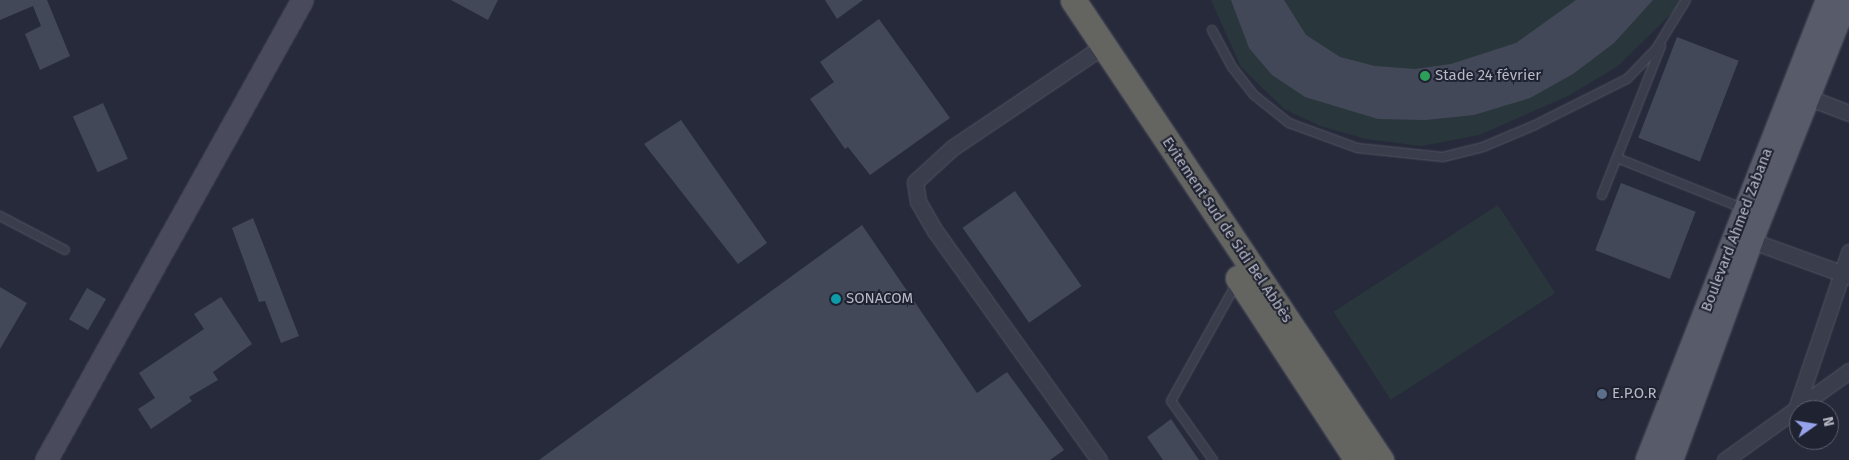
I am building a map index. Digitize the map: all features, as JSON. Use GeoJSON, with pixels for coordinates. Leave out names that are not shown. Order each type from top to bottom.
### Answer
{"type":"FeatureCollection","features":[{"type":"Feature","properties":{"kind":"highway","name":"Evitement Sud de Sidi Bel Abbès"},"geometry":{"type":"LineString","coordinates":[[1056,0],[1097,50],[1244,271],[1381,460]]}},
{"type":"Feature","properties":{"kind":"highway","name":"Evitement Sud de Sidi Bel Abbès"},"geometry":{"type":"LineString","coordinates":[[1073,0],[1097,50]]}},
{"type":"Feature","properties":{"kind":"highway","name":"Evitement Sud de Sidi Bel Abbès"},"geometry":{"type":"LineString","coordinates":[[1244,271],[1357,460]]}},
{"type":"Feature","properties":{"kind":"main road"},"geometry":{"type":"LineString","coordinates":[[46,460],[302,0]]}},
{"type":"Feature","properties":{"kind":"main road","name":"Boulevard Ahmed Zabana"},"geometry":{"type":"LineString","coordinates":[[1648,460],[1674,422],[1799,94],[1828,0]]}},
{"type":"Feature","properties":{"kind":"main road","name":"Boulevard Ahmed Zabana"},"geometry":{"type":"LineString","coordinates":[[1743,237],[1744,209],[1846,0]]}},
{"type":"Feature","properties":{"kind":"main road","name":"Boulevard Ahmed Zabana"},"geometry":{"type":"LineString","coordinates":[[1671,460],[1674,422]]}},
{"type":"Feature","properties":{"kind":"street"},"geometry":{"type":"LineString","coordinates":[[1097,50],[952,148],[915,182],[918,201],[935,231],[1099,460]]}},
{"type":"Feature","properties":{"kind":"street"},"geometry":{"type":"LineString","coordinates":[[1799,94],[1849,113]]}},
{"type":"Feature","properties":{"kind":"street"},"geometry":{"type":"LineString","coordinates":[[1743,237],[1845,274]]}},
{"type":"Feature","properties":{"kind":"street"},"geometry":{"type":"LineString","coordinates":[[1799,400],[1845,274],[1849,252]]}},
{"type":"Feature","properties":{"kind":"street"},"geometry":{"type":"LineString","coordinates":[[1809,400],[1849,371]]}},
{"type":"Feature","properties":{"kind":"street"},"geometry":{"type":"LineString","coordinates":[[1724,460],[1789,414]]}},
{"type":"Feature","properties":{"kind":"lane"},"geometry":{"type":"LineString","coordinates":[[1602,195],[1667,32],[1686,0]]}},
{"type":"Feature","properties":{"kind":"lane"},"geometry":{"type":"LineString","coordinates":[[1212,30],[1232,67],[1254,95],[1289,123],[1357,148],[1416,157],[1443,156],[1483,147],[1581,105],[1627,79],[1667,32]]}},
{"type":"Feature","properties":{"kind":"lane"},"geometry":{"type":"LineString","coordinates":[[1618,158],[1744,209]]}},
{"type":"Feature","properties":{"kind":"lane"},"geometry":{"type":"LineString","coordinates":[[0,216],[65,250]]}},
{"type":"Feature","properties":{"kind":"lane"},"geometry":{"type":"LineString","coordinates":[[1213,460],[1171,401],[1244,271]]}},
{"type":"Feature","properties":{"kind":"shaded area","name":"Stade 24 février"},"geometry":{"type":"Polygon","coordinates":[[[1211,0],[1685,0],[1618,66],[1568,96],[1479,135],[1422,146],[1366,139],[1320,126],[1284,109],[1241,67],[1211,0]]]}},
{"type":"Feature","properties":{"kind":"shaded area"},"geometry":{"type":"Polygon","coordinates":[[[1498,205],[1555,293],[1391,400],[1334,312],[1498,205]]]}},
{"type":"Feature","properties":{"kind":"building"},"geometry":{"type":"Polygon","coordinates":[[[0,0],[47,0],[70,56],[40,70],[25,34],[41,26],[33,6],[0,20],[0,0]]]}},
{"type":"Feature","properties":{"kind":"building"},"geometry":{"type":"Polygon","coordinates":[[[451,0],[498,0],[488,20],[451,0]]]}},
{"type":"Feature","properties":{"kind":"building"},"geometry":{"type":"Polygon","coordinates":[[[825,0],[863,0],[837,19],[825,0]]]}},
{"type":"Feature","properties":{"kind":"building"},"geometry":{"type":"Polygon","coordinates":[[[1231,0],[1284,0],[1306,35],[1340,57],[1375,66],[1415,69],[1451,64],[1516,43],[1576,0],[1653,0],[1614,43],[1573,74],[1530,98],[1474,115],[1426,120],[1378,119],[1305,97],[1272,75],[1249,48],[1231,0]]]}},
{"type":"Feature","properties":{"kind":"building"},"geometry":{"type":"Polygon","coordinates":[[[879,19],[950,118],[870,175],[848,147],[845,149],[810,99],[834,82],[820,62],[879,19]]]}},
{"type":"Feature","properties":{"kind":"building"},"geometry":{"type":"Polygon","coordinates":[[[1677,37],[1739,61],[1700,161],[1638,138],[1677,37]]]}},
{"type":"Feature","properties":{"kind":"building"},"geometry":{"type":"Polygon","coordinates":[[[103,103],[128,159],[98,172],[73,116],[103,103]]]}},
{"type":"Feature","properties":{"kind":"building"},"geometry":{"type":"Polygon","coordinates":[[[681,120],[767,243],[738,264],[644,144],[681,120]]]}},
{"type":"Feature","properties":{"kind":"building"},"geometry":{"type":"Polygon","coordinates":[[[1621,183],[1696,212],[1670,279],[1595,250],[1621,183]]]}},
{"type":"Feature","properties":{"kind":"building"},"geometry":{"type":"Polygon","coordinates":[[[1015,191],[1082,286],[1029,323],[963,228],[1015,191]]]}},
{"type":"Feature","properties":{"kind":"building"},"geometry":{"type":"Polygon","coordinates":[[[253,218],[299,336],[281,343],[265,301],[259,302],[232,228],[253,218]]]}},
{"type":"Feature","properties":{"kind":"building","name":"SONACOM"},"geometry":{"type":"Polygon","coordinates":[[[862,225],[977,393],[1007,372],[1064,450],[1050,460],[539,460],[862,225]]]}},
{"type":"Feature","properties":{"kind":"building"},"geometry":{"type":"Polygon","coordinates":[[[0,287],[27,303],[0,349],[0,287]]]}},
{"type":"Feature","properties":{"kind":"building"},"geometry":{"type":"Polygon","coordinates":[[[87,288],[106,299],[88,330],[69,319],[87,288]]]}},
{"type":"Feature","properties":{"kind":"building"},"geometry":{"type":"Polygon","coordinates":[[[221,297],[252,344],[213,372],[218,380],[189,397],[192,401],[151,429],[138,409],[155,398],[139,373],[204,329],[194,314],[221,297]]]}},
{"type":"Feature","properties":{"kind":"building"},"geometry":{"type":"Polygon","coordinates":[[[1171,419],[1199,460],[1163,460],[1147,437],[1171,419]]]}},
{"type":"Feature","properties":{"kind":"place","name":"Stade 24 février"},"geometry":{"type":"Point","coordinates":[1425,76]}},
{"type":"Feature","properties":{"kind":"place","name":"SONACOM"},"geometry":{"type":"Point","coordinates":[836,299]}},
{"type":"Feature","properties":{"kind":"place","name":"E.P.O.R"},"geometry":{"type":"Point","coordinates":[1602,394]}}]}
